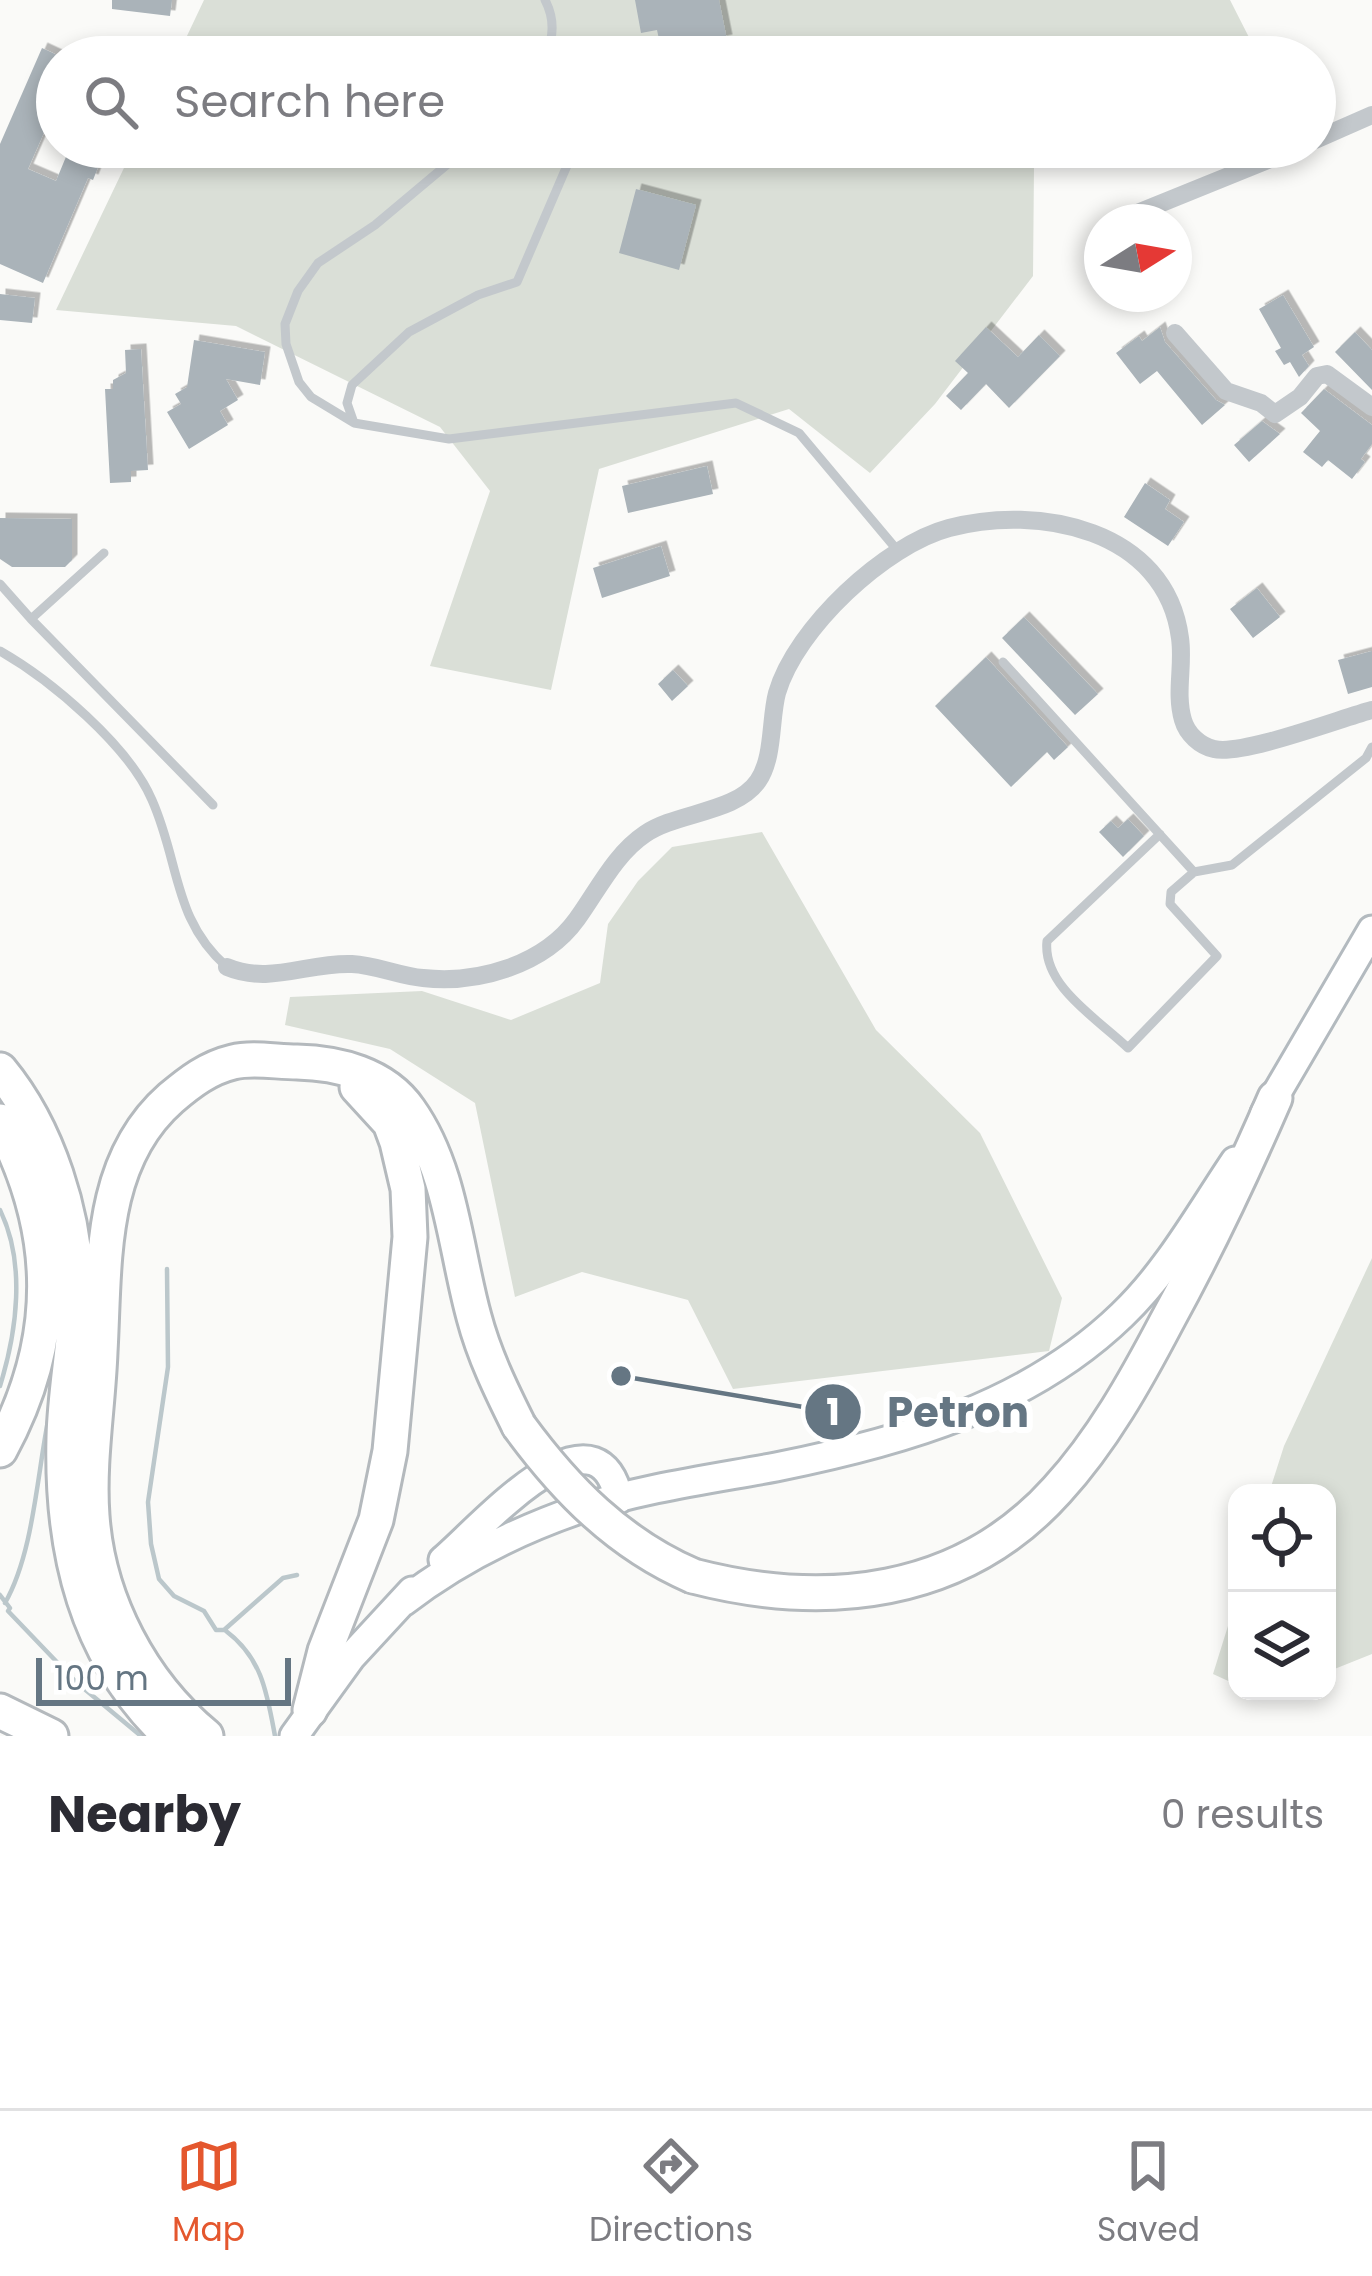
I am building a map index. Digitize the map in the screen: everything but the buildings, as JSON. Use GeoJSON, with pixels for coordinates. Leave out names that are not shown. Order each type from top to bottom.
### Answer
{"type":"FeatureCollection","features":[{"type":"Feature","properties":{"kind":"highway"},"geometry":{"type":"LineString","coordinates":[[206,1736],[176,1709],[135,1654],[111,1600],[95,1543],[91,1489],[112,1202],[129,1148],[159,1109],[207,1071],[237,1060],[332,1063],[385,1087],[406,1106],[439,1166],[475,1322],[494,1377],[519,1426],[544,1459],[600,1518],[658,1561],[693,1576],[798,1595],[877,1589],[977,1554],[1054,1494],[1138,1377],[1207,1250],[1275,1098]]}},
{"type":"Feature","properties":{"kind":"highway"},"geometry":{"type":"LineString","coordinates":[[302,1723],[376,1520],[398,1381],[410,1237],[408,1189],[390,1123],[371,1098],[332,1063]]}},
{"type":"Feature","properties":{"kind":"highway"},"geometry":{"type":"LineString","coordinates":[[0,1070],[44,1148],[70,1232],[76,1290],[64,1434],[65,1495],[80,1590],[88,1620],[128,1691],[170,1736]]}},
{"type":"Feature","properties":{"kind":"highway"},"geometry":{"type":"LineString","coordinates":[[0,1121],[35,1199],[47,1294],[32,1382],[0,1450]]}},
{"type":"Feature","properties":{"kind":"highway"},"geometry":{"type":"LineString","coordinates":[[0,1711],[51,1736]]}},
{"type":"Feature","properties":{"kind":"main road"},"geometry":{"type":"LineString","coordinates":[[403,1602],[442,1572],[530,1528],[619,1499],[842,1454],[922,1430],[1018,1392],[1123,1315],[1167,1263],[1275,1098],[1372,930]]}},
{"type":"Feature","properties":{"kind":"main road"},"geometry":{"type":"LineString","coordinates":[[302,1723],[351,1657],[422,1578],[559,1463],[582,1459],[600,1465],[615,1482],[619,1499]]}},
{"type":"Feature","properties":{"kind":"street"},"geometry":{"type":"LineString","coordinates":[[1336,131],[1372,115]]}},
{"type":"Feature","properties":{"kind":"street"},"geometry":{"type":"LineString","coordinates":[[1159,204],[1248,168]]}},
{"type":"Feature","properties":{"kind":"street"},"geometry":{"type":"LineString","coordinates":[[1175,333],[1226,391],[1261,403],[1275,414],[1300,398],[1317,376],[1327,374],[1372,406]]}},
{"type":"Feature","properties":{"kind":"street"},"geometry":{"type":"LineString","coordinates":[[227,967],[263,977],[358,964],[421,978],[466,980],[496,973],[549,946],[571,928],[603,878],[639,837],[668,819],[746,794],[761,778],[778,692],[788,667],[811,632],[859,581],[917,537],[999,517],[1078,526],[1130,553],[1159,583],[1180,636],[1179,694],[1184,724],[1190,735],[1213,749],[1245,749],[1372,710]]}},
{"type":"Feature","properties":{"kind":"lane"},"geometry":{"type":"LineString","coordinates":[[545,0],[553,36]]}},
{"type":"Feature","properties":{"kind":"lane"},"geometry":{"type":"LineString","coordinates":[[443,168],[375,225],[318,262],[290,305],[286,344],[299,382],[311,397],[353,423],[449,439],[736,403],[799,433],[898,551]]}},
{"type":"Feature","properties":{"kind":"lane"},"geometry":{"type":"LineString","coordinates":[[353,423],[347,403],[352,385],[409,332],[478,295],[517,282],[566,168]]}},
{"type":"Feature","properties":{"kind":"lane"},"geometry":{"type":"LineString","coordinates":[[31,619],[104,554]]}},
{"type":"Feature","properties":{"kind":"lane"},"geometry":{"type":"LineString","coordinates":[[0,584],[213,805]]}},
{"type":"Feature","properties":{"kind":"lane"},"geometry":{"type":"LineString","coordinates":[[0,651],[30,668],[141,777],[169,844],[187,918],[207,950],[227,967]]}},
{"type":"Feature","properties":{"kind":"lane"},"geometry":{"type":"LineString","coordinates":[[1004,662],[1195,872]]}},
{"type":"Feature","properties":{"kind":"lane"},"geometry":{"type":"LineString","coordinates":[[1160,834],[1047,941],[1052,975],[1127,1048],[1217,956],[1170,904],[1171,892],[1195,872],[1232,866],[1366,758],[1372,748]]}},
{"type":"Feature","properties":{"kind":"shaded area"},"geometry":{"type":"Polygon","coordinates":[[[204,0],[1230,0],[1248,36],[187,36],[204,0]]]}},
{"type":"Feature","properties":{"kind":"shaded area"},"geometry":{"type":"Polygon","coordinates":[[[124,168],[1034,168],[1033,276],[935,404],[870,473],[789,409],[599,469],[551,690],[430,666],[490,491],[440,427],[236,326],[56,310],[124,168]]]}},
{"type":"Feature","properties":{"kind":"shaded area"},"geometry":{"type":"Polygon","coordinates":[[[762,832],[876,1030],[980,1133],[1062,1298],[1049,1351],[733,1389],[688,1300],[582,1272],[515,1297],[475,1103],[390,1049],[285,1025],[290,997],[422,991],[511,1020],[600,983],[608,924],[638,881],[672,847],[762,832]]]}},
{"type":"Feature","properties":{"kind":"shaded area"},"geometry":{"type":"Polygon","coordinates":[[[1372,1258],[1372,1654],[1336,1668],[1336,1484],[1272,1484],[1284,1446],[1372,1258]]]}},
{"type":"Feature","properties":{"kind":"shaded area"},"geometry":{"type":"Polygon","coordinates":[[[1228,1626],[1228,1681],[1213,1674],[1228,1626]]]}},
{"type":"Feature","properties":{"kind":"waterway"},"geometry":{"type":"LineString","coordinates":[[0,1210],[16,1274],[11,1343],[0,1386]]}},
{"type":"Feature","properties":{"kind":"waterway"},"geometry":{"type":"LineString","coordinates":[[167,1269],[168,1367],[148,1502],[159,1579],[174,1596],[204,1611],[216,1630],[224,1630],[283,1578],[297,1575]]}},
{"type":"Feature","properties":{"kind":"waterway"},"geometry":{"type":"LineString","coordinates":[[5,1603],[29,1536],[49,1416]]}},
{"type":"Feature","properties":{"kind":"waterway"},"geometry":{"type":"LineString","coordinates":[[0,1595],[8,1611],[76,1682],[141,1736]]}},
{"type":"Feature","properties":{"kind":"waterway"},"geometry":{"type":"LineString","coordinates":[[226,1631],[255,1665],[275,1736]]}},
{"type":"Feature","properties":{"kind":"place","name":"Petron"},"geometry":{"type":"Point","coordinates":[621,1376]}}]}
